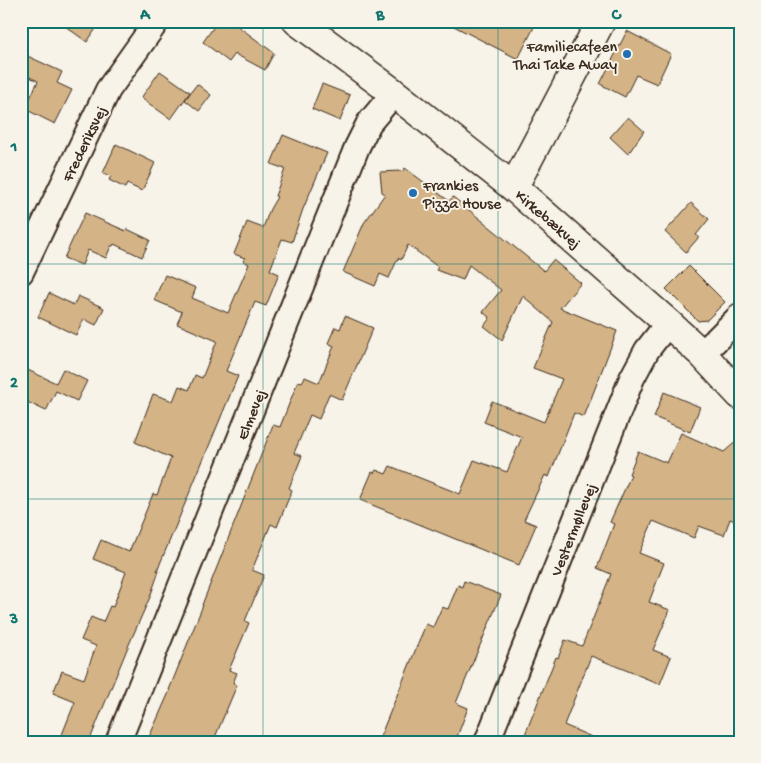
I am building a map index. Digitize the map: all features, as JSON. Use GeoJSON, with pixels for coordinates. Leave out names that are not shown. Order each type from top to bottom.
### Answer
{"type":"FeatureCollection","features":[{"type":"Feature","properties":{"kind":"street","name":"Frederiksvej"},"geometry":{"type":"LineString","coordinates":[[21,272],[108,90],[157,21]]}},
{"type":"Feature","properties":{"kind":"street","name":"Kirkebækvej"},"geometry":{"type":"LineString","coordinates":[[297,21],[394,93],[512,186],[702,354],[740,395]]}},
{"type":"Feature","properties":{"kind":"street"},"geometry":{"type":"LineString","coordinates":[[512,186],[520,175],[601,21]]}},
{"type":"Feature","properties":{"kind":"street","name":"Elmevej"},"geometry":{"type":"LineString","coordinates":[[118,742],[357,147],[369,123],[394,93]]}},
{"type":"Feature","properties":{"kind":"street"},"geometry":{"type":"LineString","coordinates":[[702,354],[740,316]]}},
{"type":"Feature","properties":{"kind":"street","name":"Vestermøllevej"},"geometry":{"type":"LineString","coordinates":[[487,742],[632,378],[647,350],[668,323]]}},
{"type":"Feature","properties":{"kind":"building"},"geometry":{"type":"Polygon","coordinates":[[[58,21],[101,21],[87,42],[58,21]]]}},
{"type":"Feature","properties":{"kind":"building"},"geometry":{"type":"Polygon","coordinates":[[[218,21],[231,21],[274,53],[265,70],[235,54],[229,62],[203,42],[218,21]]]}},
{"type":"Feature","properties":{"kind":"building"},"geometry":{"type":"Polygon","coordinates":[[[444,21],[537,21],[518,59],[444,21]]]}},
{"type":"Feature","properties":{"kind":"building"},"geometry":{"type":"Polygon","coordinates":[[[627,31],[671,54],[657,84],[636,75],[625,97],[600,84],[627,31]]]}},
{"type":"Feature","properties":{"kind":"building"},"geometry":{"type":"Polygon","coordinates":[[[21,53],[62,72],[57,83],[72,90],[55,124],[25,109],[38,81],[21,73],[21,53]]]}},
{"type":"Feature","properties":{"kind":"building"},"geometry":{"type":"Polygon","coordinates":[[[160,71],[190,92],[171,119],[141,98],[160,71]]]}},
{"type":"Feature","properties":{"kind":"building"},"geometry":{"type":"Polygon","coordinates":[[[197,84],[211,95],[199,111],[185,100],[197,84]]]}},
{"type":"Feature","properties":{"kind":"building"},"geometry":{"type":"Polygon","coordinates":[[[322,84],[350,95],[340,121],[312,109],[322,84]]]}},
{"type":"Feature","properties":{"kind":"building"},"geometry":{"type":"Polygon","coordinates":[[[628,117],[644,131],[628,154],[610,137],[628,117]]]}},
{"type":"Feature","properties":{"kind":"building"},"geometry":{"type":"Polygon","coordinates":[[[283,135],[327,153],[303,209],[292,242],[282,239],[270,270],[279,274],[266,306],[255,302],[226,371],[238,376],[157,571],[159,571],[150,597],[89,742],[59,742],[75,702],[53,693],[62,671],[84,679],[96,646],[81,640],[91,617],[103,622],[110,606],[113,607],[126,572],[93,559],[101,540],[129,552],[153,494],[157,495],[171,458],[135,442],[153,394],[173,401],[179,386],[189,390],[195,375],[202,378],[217,341],[177,324],[182,312],[154,300],[165,275],[196,288],[192,298],[228,313],[249,264],[243,261],[245,258],[234,254],[247,222],[263,228],[277,197],[275,196],[285,169],[271,164],[283,135]]]}},
{"type":"Feature","properties":{"kind":"building"},"geometry":{"type":"Polygon","coordinates":[[[116,144],[155,163],[142,191],[127,184],[125,188],[109,180],[111,176],[103,173],[116,144]]]}},
{"type":"Feature","properties":{"kind":"building"},"geometry":{"type":"Polygon","coordinates":[[[405,168],[449,201],[453,197],[544,271],[553,260],[581,283],[560,308],[617,331],[584,417],[574,413],[549,477],[545,475],[524,520],[536,525],[519,565],[360,500],[372,472],[374,473],[376,470],[386,474],[390,466],[460,494],[474,460],[507,472],[522,437],[484,422],[492,401],[544,422],[562,379],[533,368],[553,322],[523,296],[502,340],[484,326],[490,318],[483,312],[501,290],[469,265],[463,280],[436,270],[438,267],[408,245],[401,260],[398,258],[389,278],[380,274],[375,286],[343,272],[364,223],[385,194],[382,192],[380,172],[402,172],[405,168]]]}},
{"type":"Feature","properties":{"kind":"building"},"geometry":{"type":"Polygon","coordinates":[[[691,203],[709,219],[696,235],[699,237],[686,252],[665,232],[691,203]]]}},
{"type":"Feature","properties":{"kind":"building"},"geometry":{"type":"Polygon","coordinates":[[[85,213],[150,240],[142,257],[114,244],[111,246],[106,258],[88,250],[82,265],[64,258],[85,213]]]}},
{"type":"Feature","properties":{"kind":"building"},"geometry":{"type":"Polygon","coordinates":[[[689,266],[725,302],[707,320],[698,321],[666,289],[689,266]]]}},
{"type":"Feature","properties":{"kind":"building"},"geometry":{"type":"Polygon","coordinates":[[[49,293],[74,305],[78,296],[104,308],[96,325],[84,319],[76,335],[38,317],[49,293]]]}},
{"type":"Feature","properties":{"kind":"building"},"geometry":{"type":"Polygon","coordinates":[[[345,316],[373,328],[342,400],[329,394],[319,419],[310,415],[294,453],[302,456],[289,488],[292,490],[277,527],[271,524],[252,570],[264,575],[245,621],[249,623],[229,670],[237,673],[233,683],[237,685],[213,742],[147,742],[170,690],[273,425],[280,427],[298,381],[302,382],[305,377],[319,383],[334,346],[328,343],[335,327],[340,329],[345,316]]]}},
{"type":"Feature","properties":{"kind":"building"},"geometry":{"type":"Polygon","coordinates":[[[21,367],[56,383],[63,369],[87,381],[77,401],[56,391],[46,411],[21,399],[21,367]]]}},
{"type":"Feature","properties":{"kind":"building"},"geometry":{"type":"Polygon","coordinates":[[[664,392],[700,407],[690,432],[654,417],[664,392]]]}},
{"type":"Feature","properties":{"kind":"building"},"geometry":{"type":"Polygon","coordinates":[[[681,433],[724,452],[740,438],[740,523],[730,519],[724,535],[699,526],[694,538],[653,521],[639,553],[664,563],[649,602],[670,610],[653,650],[671,657],[660,684],[591,656],[564,725],[603,742],[522,742],[556,657],[558,658],[565,640],[582,646],[611,574],[597,568],[614,524],[610,522],[631,475],[629,474],[638,451],[667,463],[681,433]]]}},
{"type":"Feature","properties":{"kind":"building"},"geometry":{"type":"Polygon","coordinates":[[[464,581],[501,595],[456,703],[468,708],[455,742],[378,742],[426,624],[433,627],[442,607],[448,609],[458,585],[462,587],[464,581]]]}},
{"type":"Feature","properties":{"kind":"place","name":"Familiecafeen Thai Take Away"},"geometry":{"type":"Point","coordinates":[627,54]}},
{"type":"Feature","properties":{"kind":"place","name":"Frankies Pizza House"},"geometry":{"type":"Point","coordinates":[413,193]}}]}
